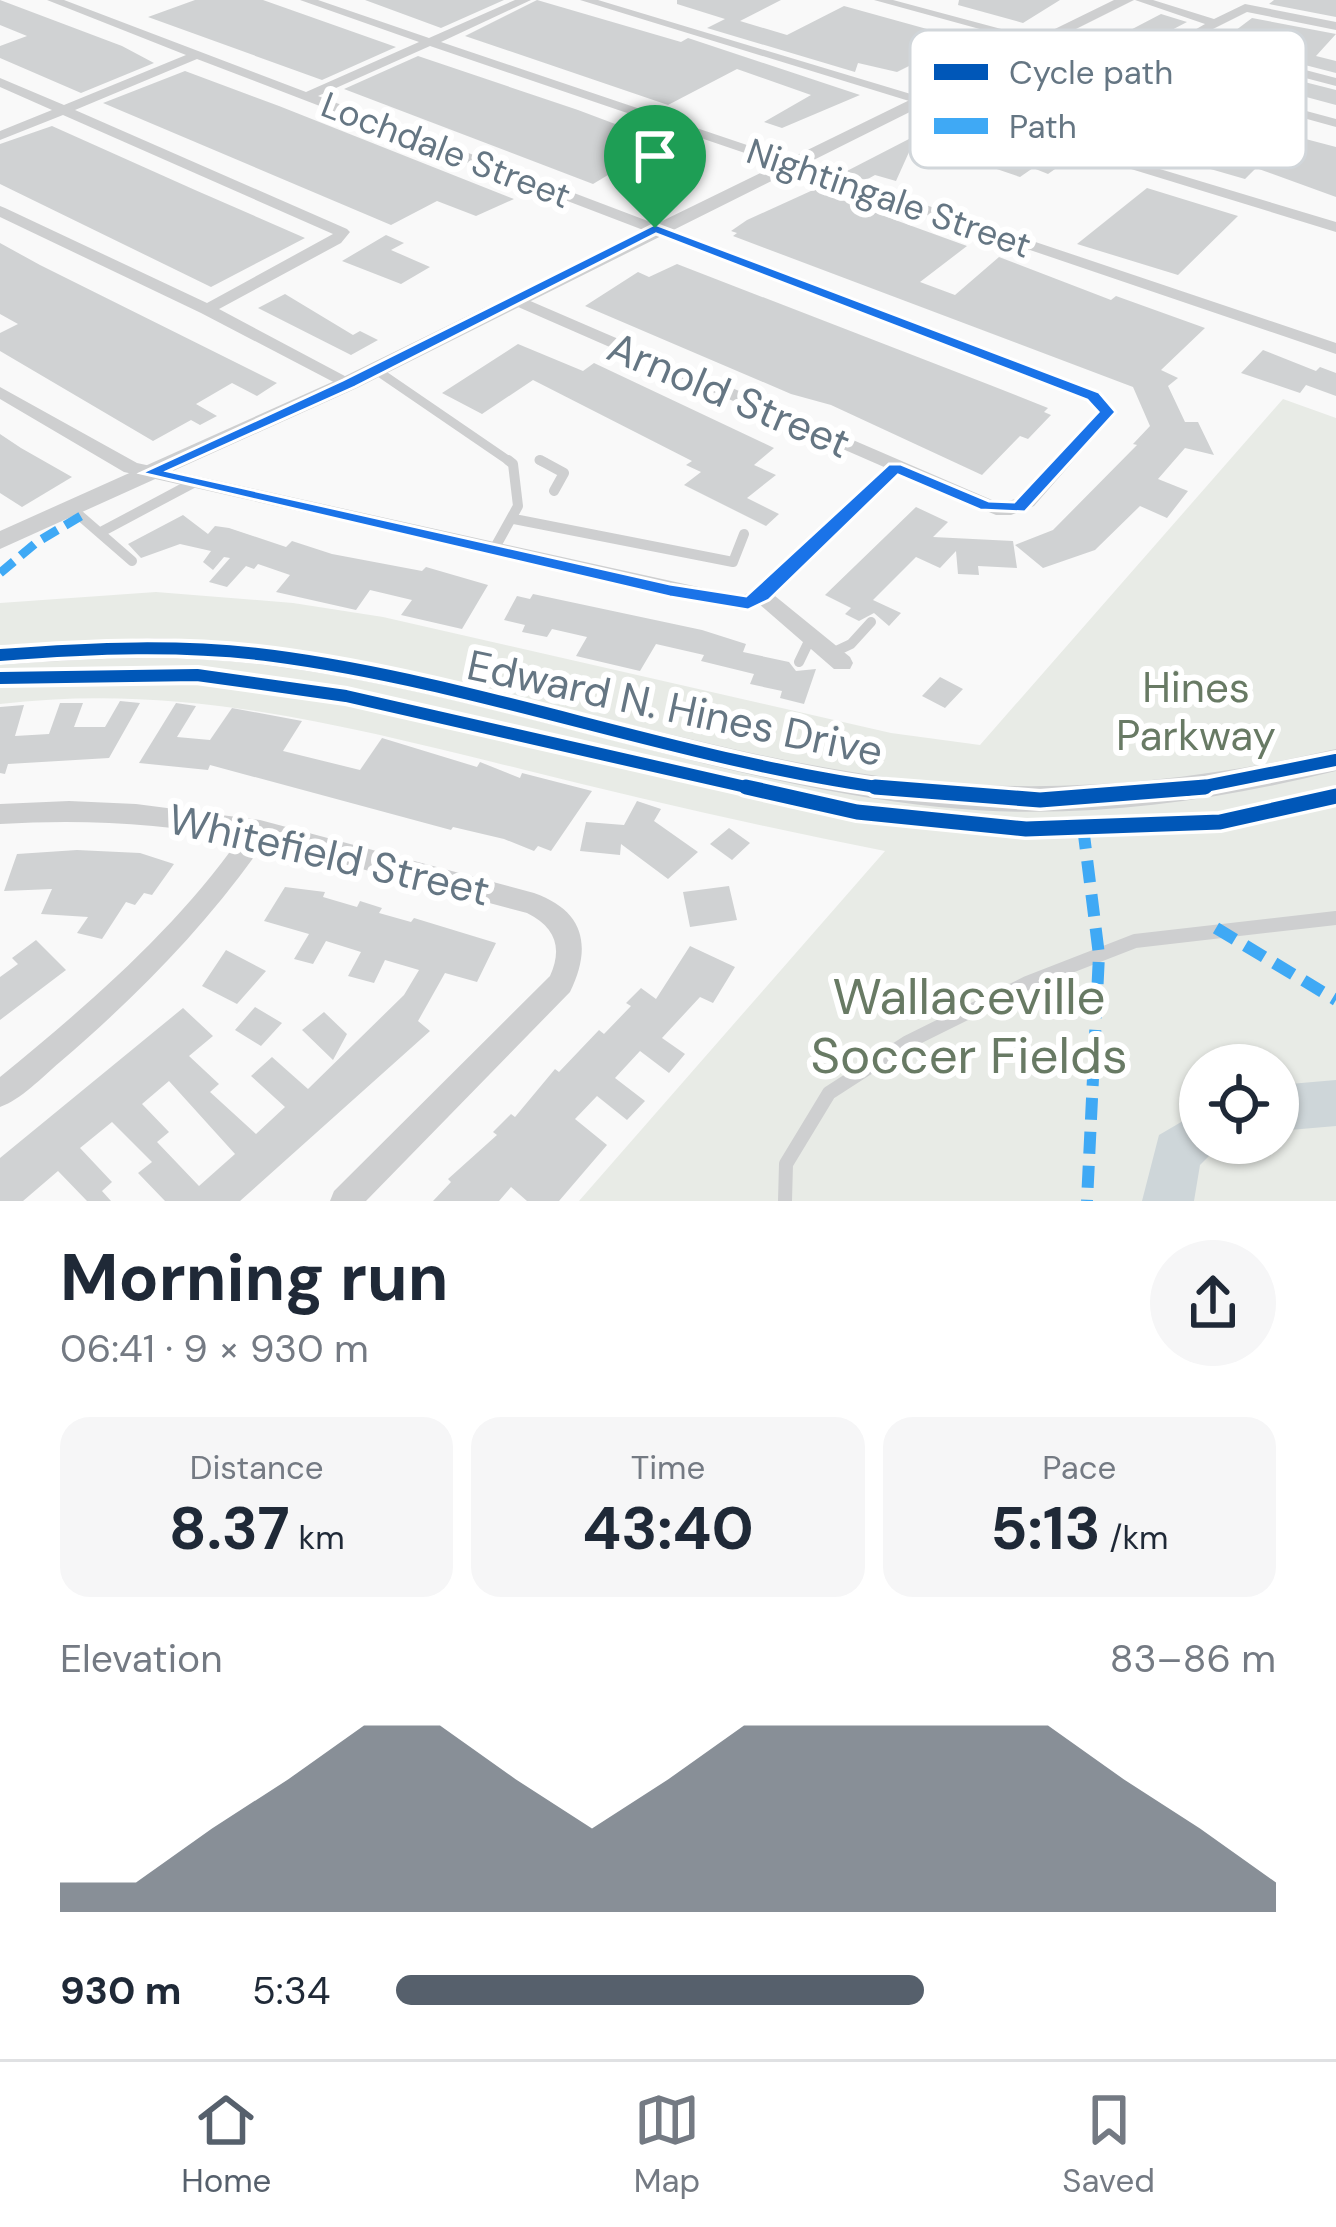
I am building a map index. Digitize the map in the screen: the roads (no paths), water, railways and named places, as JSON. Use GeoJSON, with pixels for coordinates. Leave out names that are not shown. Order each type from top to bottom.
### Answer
{"type":"FeatureCollection","features":[{"type":"Feature","properties":{"kind":"street"},"geometry":{"type":"LineString","coordinates":[[61,3],[86,0]]}},
{"type":"Feature","properties":{"kind":"street","name":"Nightingale Street"},"geometry":{"type":"LineString","coordinates":[[307,0],[1336,349]]}},
{"type":"Feature","properties":{"kind":"street"},"geometry":{"type":"LineString","coordinates":[[305,97],[525,0]]}},
{"type":"Feature","properties":{"kind":"street"},"geometry":{"type":"LineString","coordinates":[[586,0],[910,97]]}},
{"type":"Feature","properties":{"kind":"street"},"geometry":{"type":"LineString","coordinates":[[880,0],[991,30]]}},
{"type":"Feature","properties":{"kind":"street"},"geometry":{"type":"LineString","coordinates":[[1066,30],[1127,0],[1218,19]]}},
{"type":"Feature","properties":{"kind":"street"},"geometry":{"type":"LineString","coordinates":[[1171,0],[1218,19]]}},
{"type":"Feature","properties":{"kind":"street","name":"Lochdale Street"},"geometry":{"type":"LineString","coordinates":[[61,3],[1093,396],[1106,406]]}},
{"type":"Feature","properties":{"kind":"street"},"geometry":{"type":"LineString","coordinates":[[1200,30],[1218,19],[1260,8],[1336,26]]}},
{"type":"Feature","properties":{"kind":"street"},"geometry":{"type":"LineString","coordinates":[[0,136],[196,55]]}},
{"type":"Feature","properties":{"kind":"street"},"geometry":{"type":"LineString","coordinates":[[1306,74],[1336,82]]}},
{"type":"Feature","properties":{"kind":"street"},"geometry":{"type":"LineString","coordinates":[[0,82],[342,232],[337,240],[207,309]]}},
{"type":"Feature","properties":{"kind":"street"},"geometry":{"type":"LineString","coordinates":[[0,541],[349,383],[910,105]]}},
{"type":"Feature","properties":{"kind":"street"},"geometry":{"type":"LineString","coordinates":[[1306,115],[1336,123]]}},
{"type":"Feature","properties":{"kind":"street"},"geometry":{"type":"LineString","coordinates":[[1145,168],[1336,226]]}},
{"type":"Feature","properties":{"kind":"street"},"geometry":{"type":"LineString","coordinates":[[0,211],[207,309],[349,383]]}},
{"type":"Feature","properties":{"kind":"street","name":"Arnold Street"},"geometry":{"type":"LineString","coordinates":[[515,301],[986,506],[1018,508],[1106,416],[1106,406]]}},
{"type":"Feature","properties":{"kind":"street"},"geometry":{"type":"LineString","coordinates":[[0,392],[131,469],[739,603],[762,596],[895,467]]}},
{"type":"Feature","properties":{"kind":"street"},"geometry":{"type":"LineString","coordinates":[[762,596],[836,658]]}},
{"type":"Feature","properties":{"kind":"street","name":"Edward N. Hines Drive"},"geometry":{"type":"LineString","coordinates":[[0,655],[124,647],[307,661],[762,766],[940,796],[1054,800],[1203,789],[1336,760]]}},
{"type":"Feature","properties":{"kind":"street","name":"Whitefield Street"},"geometry":{"type":"LineString","coordinates":[[0,814],[141,812],[260,830],[534,904],[555,915],[570,937],[571,962],[560,984],[345,1201]]}},
{"type":"Feature","properties":{"kind":"street"},"geometry":{"type":"LineString","coordinates":[[0,1094],[164,952],[204,908],[260,830]]}},
{"type":"Feature","properties":{"kind":"lane"},"geometry":{"type":"LineString","coordinates":[[376,370],[513,464],[518,506],[493,550]]}},
{"type":"Feature","properties":{"kind":"lane"},"geometry":{"type":"LineString","coordinates":[[539,460],[564,473],[554,491]]}},
{"type":"Feature","properties":{"kind":"lane"},"geometry":{"type":"LineString","coordinates":[[101,532],[193,483]]}},
{"type":"Feature","properties":{"kind":"lane"},"geometry":{"type":"LineString","coordinates":[[71,508],[132,561]]}},
{"type":"Feature","properties":{"kind":"lane"},"geometry":{"type":"LineString","coordinates":[[514,519],[734,562],[744,534]]}},
{"type":"Feature","properties":{"kind":"lane"},"geometry":{"type":"LineString","coordinates":[[836,658],[872,622]]}},
{"type":"Feature","properties":{"kind":"lane"},"geometry":{"type":"LineString","coordinates":[[799,662],[811,637]]}},
{"type":"Feature","properties":{"kind":"lane"},"geometry":{"type":"LineString","coordinates":[[785,1201],[786,1163],[829,1093],[908,1042],[1028,982],[1136,941],[1295,919],[1336,918]]}},
{"type":"Feature","properties":{"kind":"waterway"},"geometry":{"type":"LineString","coordinates":[[1299,1106],[1336,1103]]}},
{"type":"Feature","properties":{"kind":"waterway"},"geometry":{"type":"LineString","coordinates":[[1168,1201],[1179,1151]]}},
{"type":"Feature","properties":{"kind":"park label","name":"Hines Parkway"},"geometry":{"type":"Point","coordinates":[1196,711]}},
{"type":"Feature","properties":{"kind":"park label","name":"Wallaceville Soccer Fields"},"geometry":{"type":"Point","coordinates":[969,1025]}}]}
